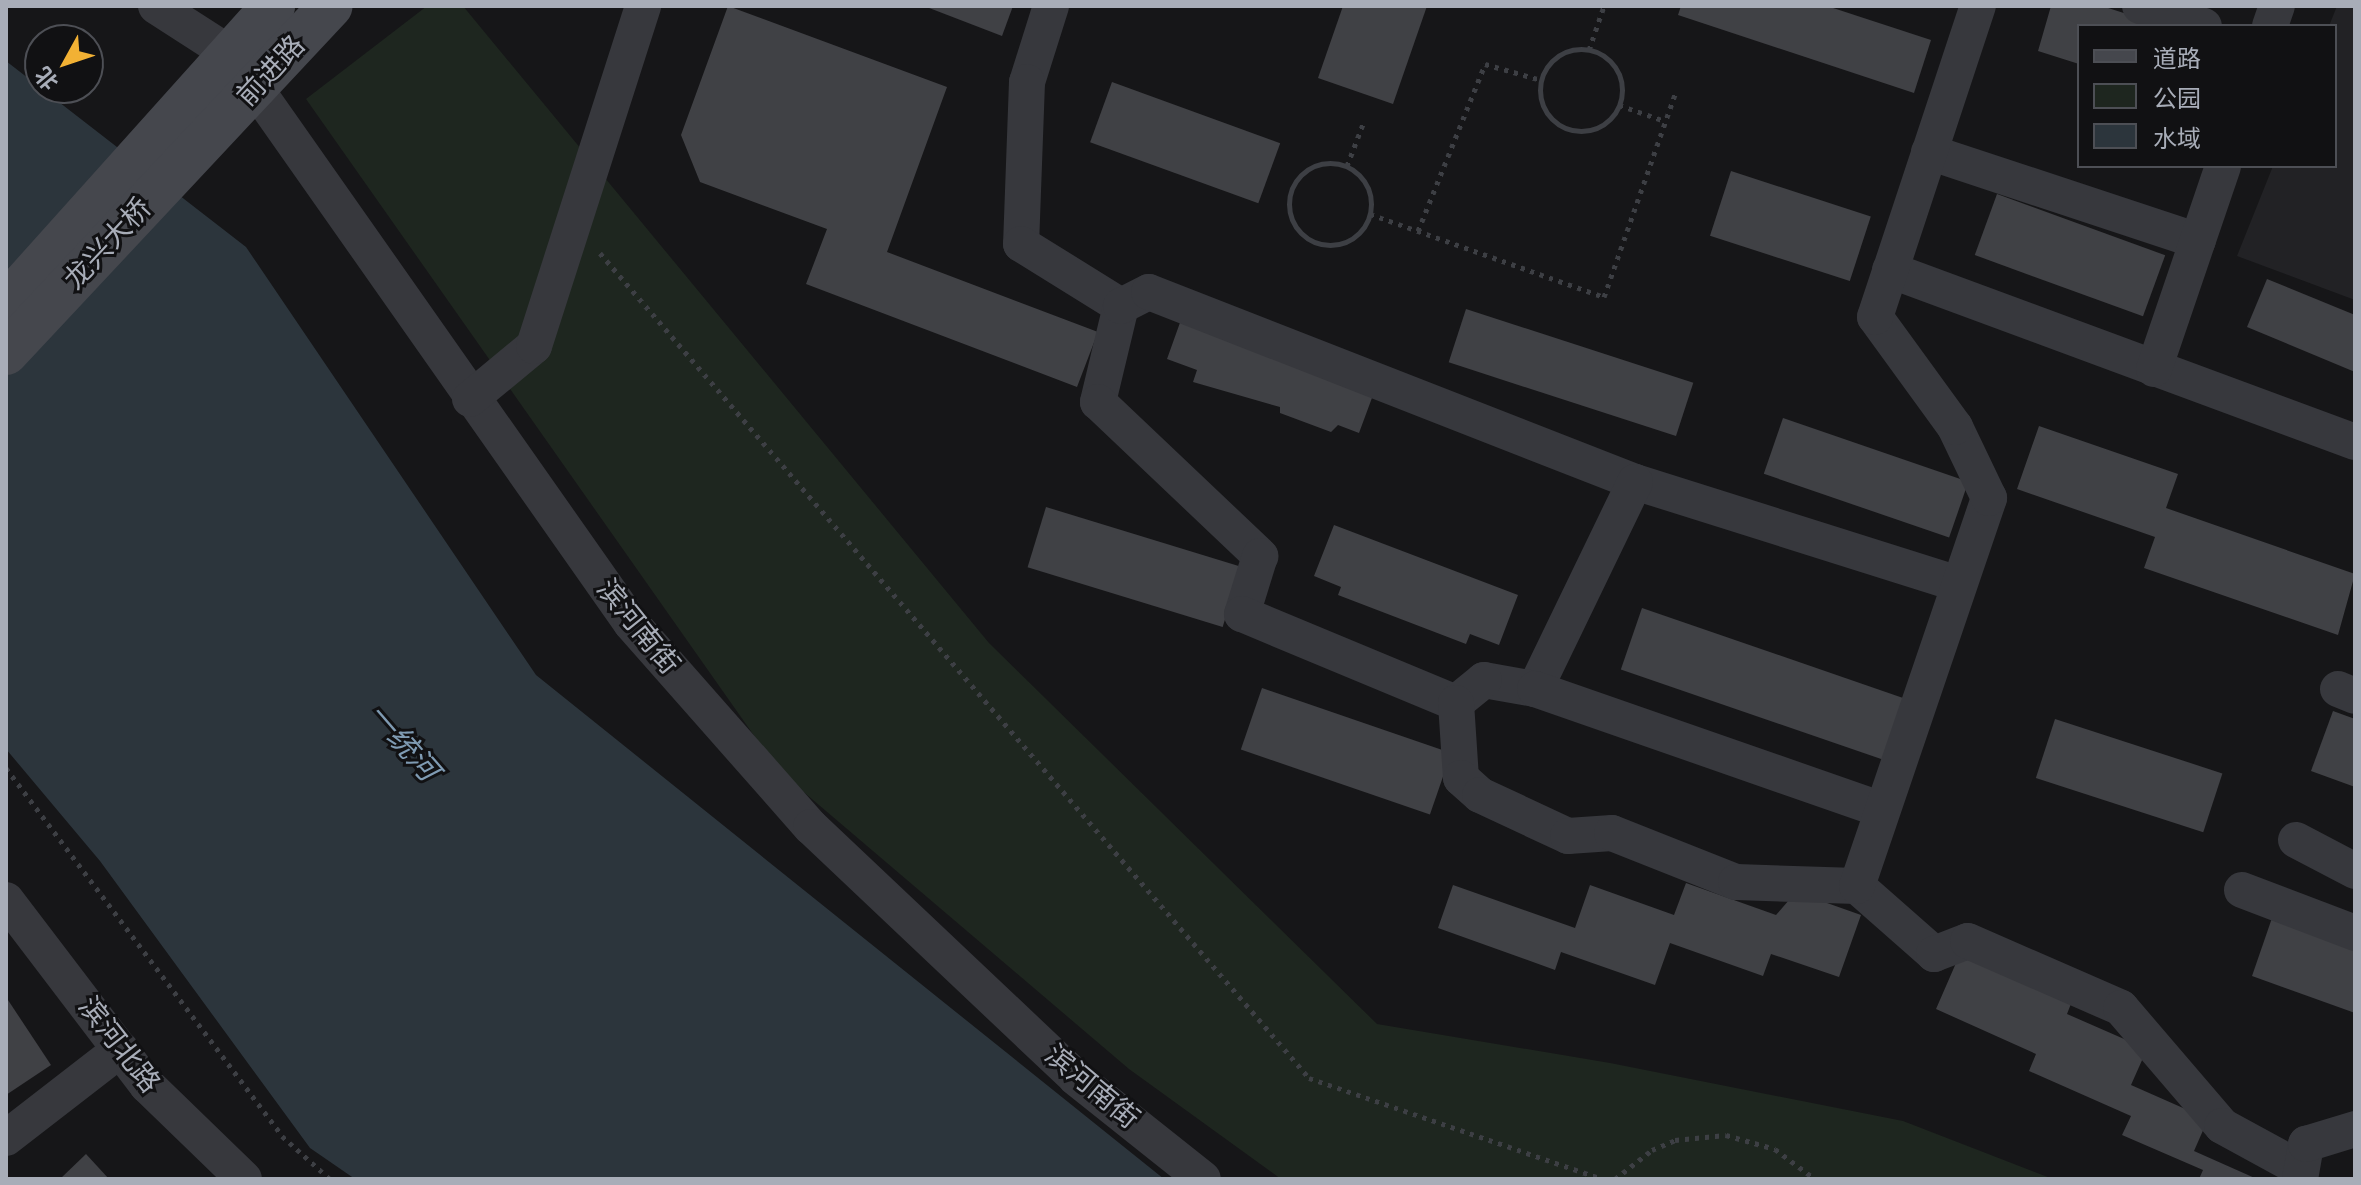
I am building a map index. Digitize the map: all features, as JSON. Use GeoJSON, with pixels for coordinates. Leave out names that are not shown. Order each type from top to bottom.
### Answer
{"type":"FeatureCollection","features":[{"type":"Feature","properties":{"kind":"street","name":"滨河南街"},"geometry":{"type":"LineString","coordinates":[[156,6],[245,71],[470,399],[631,623],[811,827],[1076,1078],[1203,1179]]}},
{"type":"Feature","properties":{"kind":"street","name":"前进路"},"geometry":{"type":"LineString","coordinates":[[245,71],[273,6]]}},
{"type":"Feature","properties":{"kind":"street","name":"前进路"},"geometry":{"type":"LineString","coordinates":[[190,129],[245,71],[331,6]]}},
{"type":"Feature","properties":{"kind":"street"},"geometry":{"type":"LineString","coordinates":[[470,399],[534,346],[643,6]]}},
{"type":"Feature","properties":{"kind":"street"},"geometry":{"type":"LineString","coordinates":[[1051,6],[1027,82],[1021,244],[1121,306]]}},
{"type":"Feature","properties":{"kind":"street"},"geometry":{"type":"LineString","coordinates":[[1857,886],[1956,583],[1989,498],[1955,427],[1875,317],[1978,6]]}},
{"type":"Feature","properties":{"kind":"street"},"geometry":{"type":"LineString","coordinates":[[2140,6],[2198,24]]}},
{"type":"Feature","properties":{"kind":"street","name":"龙兴大桥"},"geometry":{"type":"LineString","coordinates":[[6,304],[190,129]]}},
{"type":"Feature","properties":{"kind":"street","name":"龙兴大桥"},"geometry":{"type":"LineString","coordinates":[[6,353],[190,129]]}},
{"type":"Feature","properties":{"kind":"street"},"geometry":{"type":"LineString","coordinates":[[1929,152],[2198,241]]}},
{"type":"Feature","properties":{"kind":"street"},"geometry":{"type":"LineString","coordinates":[[2154,369],[2222,168]]}},
{"type":"Feature","properties":{"kind":"street"},"geometry":{"type":"LineString","coordinates":[[1890,270],[2355,442]]}},
{"type":"Feature","properties":{"kind":"street"},"geometry":{"type":"LineString","coordinates":[[1456,703],[1242,614],[1260,556],[1098,402],[1121,306],[1149,292],[1635,482],[1956,583]]}},
{"type":"Feature","properties":{"kind":"street"},"geometry":{"type":"LineString","coordinates":[[1535,689],[1635,482]]}},
{"type":"Feature","properties":{"kind":"street"},"geometry":{"type":"LineString","coordinates":[[1456,703],[1484,680],[1535,689],[1882,810]]}},
{"type":"Feature","properties":{"kind":"street"},"geometry":{"type":"LineString","coordinates":[[1456,703],[1461,778],[1480,795],[1568,836],[1612,833],[1736,882],[1857,886],[1934,954],[1968,941],[2121,1008],[2222,1126],[2300,1174],[2306,1144],[2355,1129]]}},
{"type":"Feature","properties":{"kind":"street"},"geometry":{"type":"LineString","coordinates":[[2296,840],[2355,871]]}},
{"type":"Feature","properties":{"kind":"street"},"geometry":{"type":"LineString","coordinates":[[2242,890],[2355,933]]}},
{"type":"Feature","properties":{"kind":"street","name":"滨河北路"},"geometry":{"type":"LineString","coordinates":[[6,900],[147,1085],[244,1179]]}},
{"type":"Feature","properties":{"kind":"street"},"geometry":{"type":"LineString","coordinates":[[6,1138],[121,1049]]}},
{"type":"Feature","properties":{"kind":"path"},"geometry":{"type":"LineString","coordinates":[[1589,50],[1604,6]]}},
{"type":"Feature","properties":{"kind":"path"},"geometry":{"type":"LineString","coordinates":[[1589,50],[1617,71],[1619,105],[1599,127],[1568,130],[1545,111],[1541,80],[1559,56],[1589,50]]}},
{"type":"Feature","properties":{"kind":"path"},"geometry":{"type":"LineString","coordinates":[[1418,231],[1485,64],[1541,80]]}},
{"type":"Feature","properties":{"kind":"path"},"geometry":{"type":"LineString","coordinates":[[1370,214],[1604,297],[1675,94]]}},
{"type":"Feature","properties":{"kind":"path"},"geometry":{"type":"LineString","coordinates":[[1619,105],[1665,121]]}},
{"type":"Feature","properties":{"kind":"path"},"geometry":{"type":"LineString","coordinates":[[1347,166],[1363,124]]}},
{"type":"Feature","properties":{"kind":"path"},"geometry":{"type":"LineString","coordinates":[[1327,163],[1347,166],[1362,178],[1370,214],[1352,238],[1324,245],[1305,237],[1292,222],[1291,193],[1308,169],[1327,163]]}},
{"type":"Feature","properties":{"kind":"path"},"geometry":{"type":"LineString","coordinates":[[574,222],[1309,1078],[1602,1179]]}},
{"type":"Feature","properties":{"kind":"path"},"geometry":{"type":"LineString","coordinates":[[6,768],[282,1136],[330,1179]]}},
{"type":"Feature","properties":{"kind":"path"},"geometry":{"type":"LineString","coordinates":[[1615,1179],[1652,1150],[1700,1135],[1739,1137],[1775,1149],[1815,1179]]}},
{"type":"Feature","properties":{"kind":"shaded area"},"geometry":{"type":"Polygon","coordinates":[[[2337,6],[2355,6],[2355,300],[2237,256],[2272,168],[2337,168],[2337,24],[2330,24],[2337,6]]]}},
{"type":"Feature","properties":{"kind":"green space"},"geometry":{"type":"Polygon","coordinates":[[[427,6],[463,6],[989,643],[1377,1024],[1610,1063],[1903,1121],[2053,1179],[1281,1179],[1129,1069],[779,771],[306,99],[427,6]]]}},
{"type":"Feature","properties":{"kind":"water","name":"一统河"},"geometry":{"type":"Polygon","coordinates":[[[6,61],[24,75],[24,104],[61,104],[246,247],[536,675],[1164,1179],[355,1179],[310,1148],[100,861],[6,749],[6,61]]]}},
{"type":"Feature","properties":{"kind":"building"},"geometry":{"type":"Polygon","coordinates":[[[728,6],[947,87],[887,252],[1098,332],[1077,387],[806,284],[827,229],[700,182],[681,135],[728,6]]]}},
{"type":"Feature","properties":{"kind":"building"},"geometry":{"type":"Polygon","coordinates":[[[924,6],[1013,6],[1002,36],[924,6]]]}},
{"type":"Feature","properties":{"kind":"building"},"geometry":{"type":"Polygon","coordinates":[[[1343,6],[1427,6],[1393,104],[1318,78],[1343,6]]]}},
{"type":"Feature","properties":{"kind":"building"},"geometry":{"type":"Polygon","coordinates":[[[1681,6],[1827,6],[1931,40],[1914,93],[1678,15],[1681,6]]]}},
{"type":"Feature","properties":{"kind":"building"},"geometry":{"type":"Polygon","coordinates":[[[2051,6],[2102,6],[2158,24],[2077,24],[2077,63],[2038,51],[2051,6]]]}},
{"type":"Feature","properties":{"kind":"building"},"geometry":{"type":"Polygon","coordinates":[[[1112,82],[1280,143],[1258,203],[1090,142],[1112,82]]]}},
{"type":"Feature","properties":{"kind":"building"},"geometry":{"type":"Polygon","coordinates":[[[1731,171],[1871,216],[1850,281],[1710,236],[1731,171]]]}},
{"type":"Feature","properties":{"kind":"building"},"geometry":{"type":"Polygon","coordinates":[[[1997,194],[2165,255],[2143,316],[1975,255],[1997,194]]]}},
{"type":"Feature","properties":{"kind":"building"},"geometry":{"type":"Polygon","coordinates":[[[2267,279],[2355,315],[2355,372],[2247,327],[2267,279]]]}},
{"type":"Feature","properties":{"kind":"building"},"geometry":{"type":"Polygon","coordinates":[[[1466,309],[1693,383],[1676,436],[1449,362],[1466,309]]]}},
{"type":"Feature","properties":{"kind":"building"},"geometry":{"type":"Polygon","coordinates":[[[1182,317],[1376,387],[1359,433],[1338,425],[1331,432],[1280,413],[1280,407],[1193,382],[1197,370],[1167,359],[1182,317]]]}},
{"type":"Feature","properties":{"kind":"building"},"geometry":{"type":"Polygon","coordinates":[[[1783,418],[1968,482],[1949,538],[1764,474],[1783,418]]]}},
{"type":"Feature","properties":{"kind":"building"},"geometry":{"type":"Polygon","coordinates":[[[2039,426],[2178,474],[2166,508],[2355,574],[2338,635],[2144,568],[2155,537],[2017,489],[2039,426]]]}},
{"type":"Feature","properties":{"kind":"building"},"geometry":{"type":"Polygon","coordinates":[[[1046,507],[1241,567],[1223,627],[1028,567],[1046,507]]]}},
{"type":"Feature","properties":{"kind":"building"},"geometry":{"type":"Polygon","coordinates":[[[1334,525],[1518,595],[1499,645],[1470,634],[1466,644],[1338,595],[1341,587],[1314,576],[1334,525]]]}},
{"type":"Feature","properties":{"kind":"building"},"geometry":{"type":"Polygon","coordinates":[[[1642,608],[1910,700],[1888,762],[1621,669],[1642,608]]]}},
{"type":"Feature","properties":{"kind":"building"},"geometry":{"type":"Polygon","coordinates":[[[1262,688],[1451,753],[1430,815],[1241,749],[1262,688]]]}},
{"type":"Feature","properties":{"kind":"building"},"geometry":{"type":"Polygon","coordinates":[[[2333,711],[2355,719],[2355,787],[2311,771],[2333,711]]]}},
{"type":"Feature","properties":{"kind":"building"},"geometry":{"type":"Polygon","coordinates":[[[2055,719],[2222,773],[2203,832],[2036,778],[2055,719]]]}},
{"type":"Feature","properties":{"kind":"building"},"geometry":{"type":"Polygon","coordinates":[[[1686,883],[1776,915],[1796,892],[1861,915],[1839,977],[1771,954],[1763,976],[1670,943],[1655,985],[1561,952],[1555,970],[1438,928],[1453,885],[1575,928],[1590,885],[1674,915],[1686,883]]]}},
{"type":"Feature","properties":{"kind":"building"},"geometry":{"type":"Polygon","coordinates":[[[2272,918],[2355,948],[2355,1013],[2252,976],[2272,918]]]}},
{"type":"Feature","properties":{"kind":"building"},"geometry":{"type":"Polygon","coordinates":[[[1963,947],[2074,996],[2067,1014],[2147,1049],[2131,1085],[2208,1119],[2194,1151],[2257,1179],[2199,1179],[2203,1170],[2122,1135],[2131,1116],[2029,1071],[2036,1054],[1936,1009],[1963,947]]]}},
{"type":"Feature","properties":{"kind":"building"},"geometry":{"type":"Polygon","coordinates":[[[6,997],[51,1065],[6,1095],[6,997]]]}},
{"type":"Feature","properties":{"kind":"building"},"geometry":{"type":"Polygon","coordinates":[[[86,1154],[109,1179],[60,1179],[86,1154]]]}}]}
